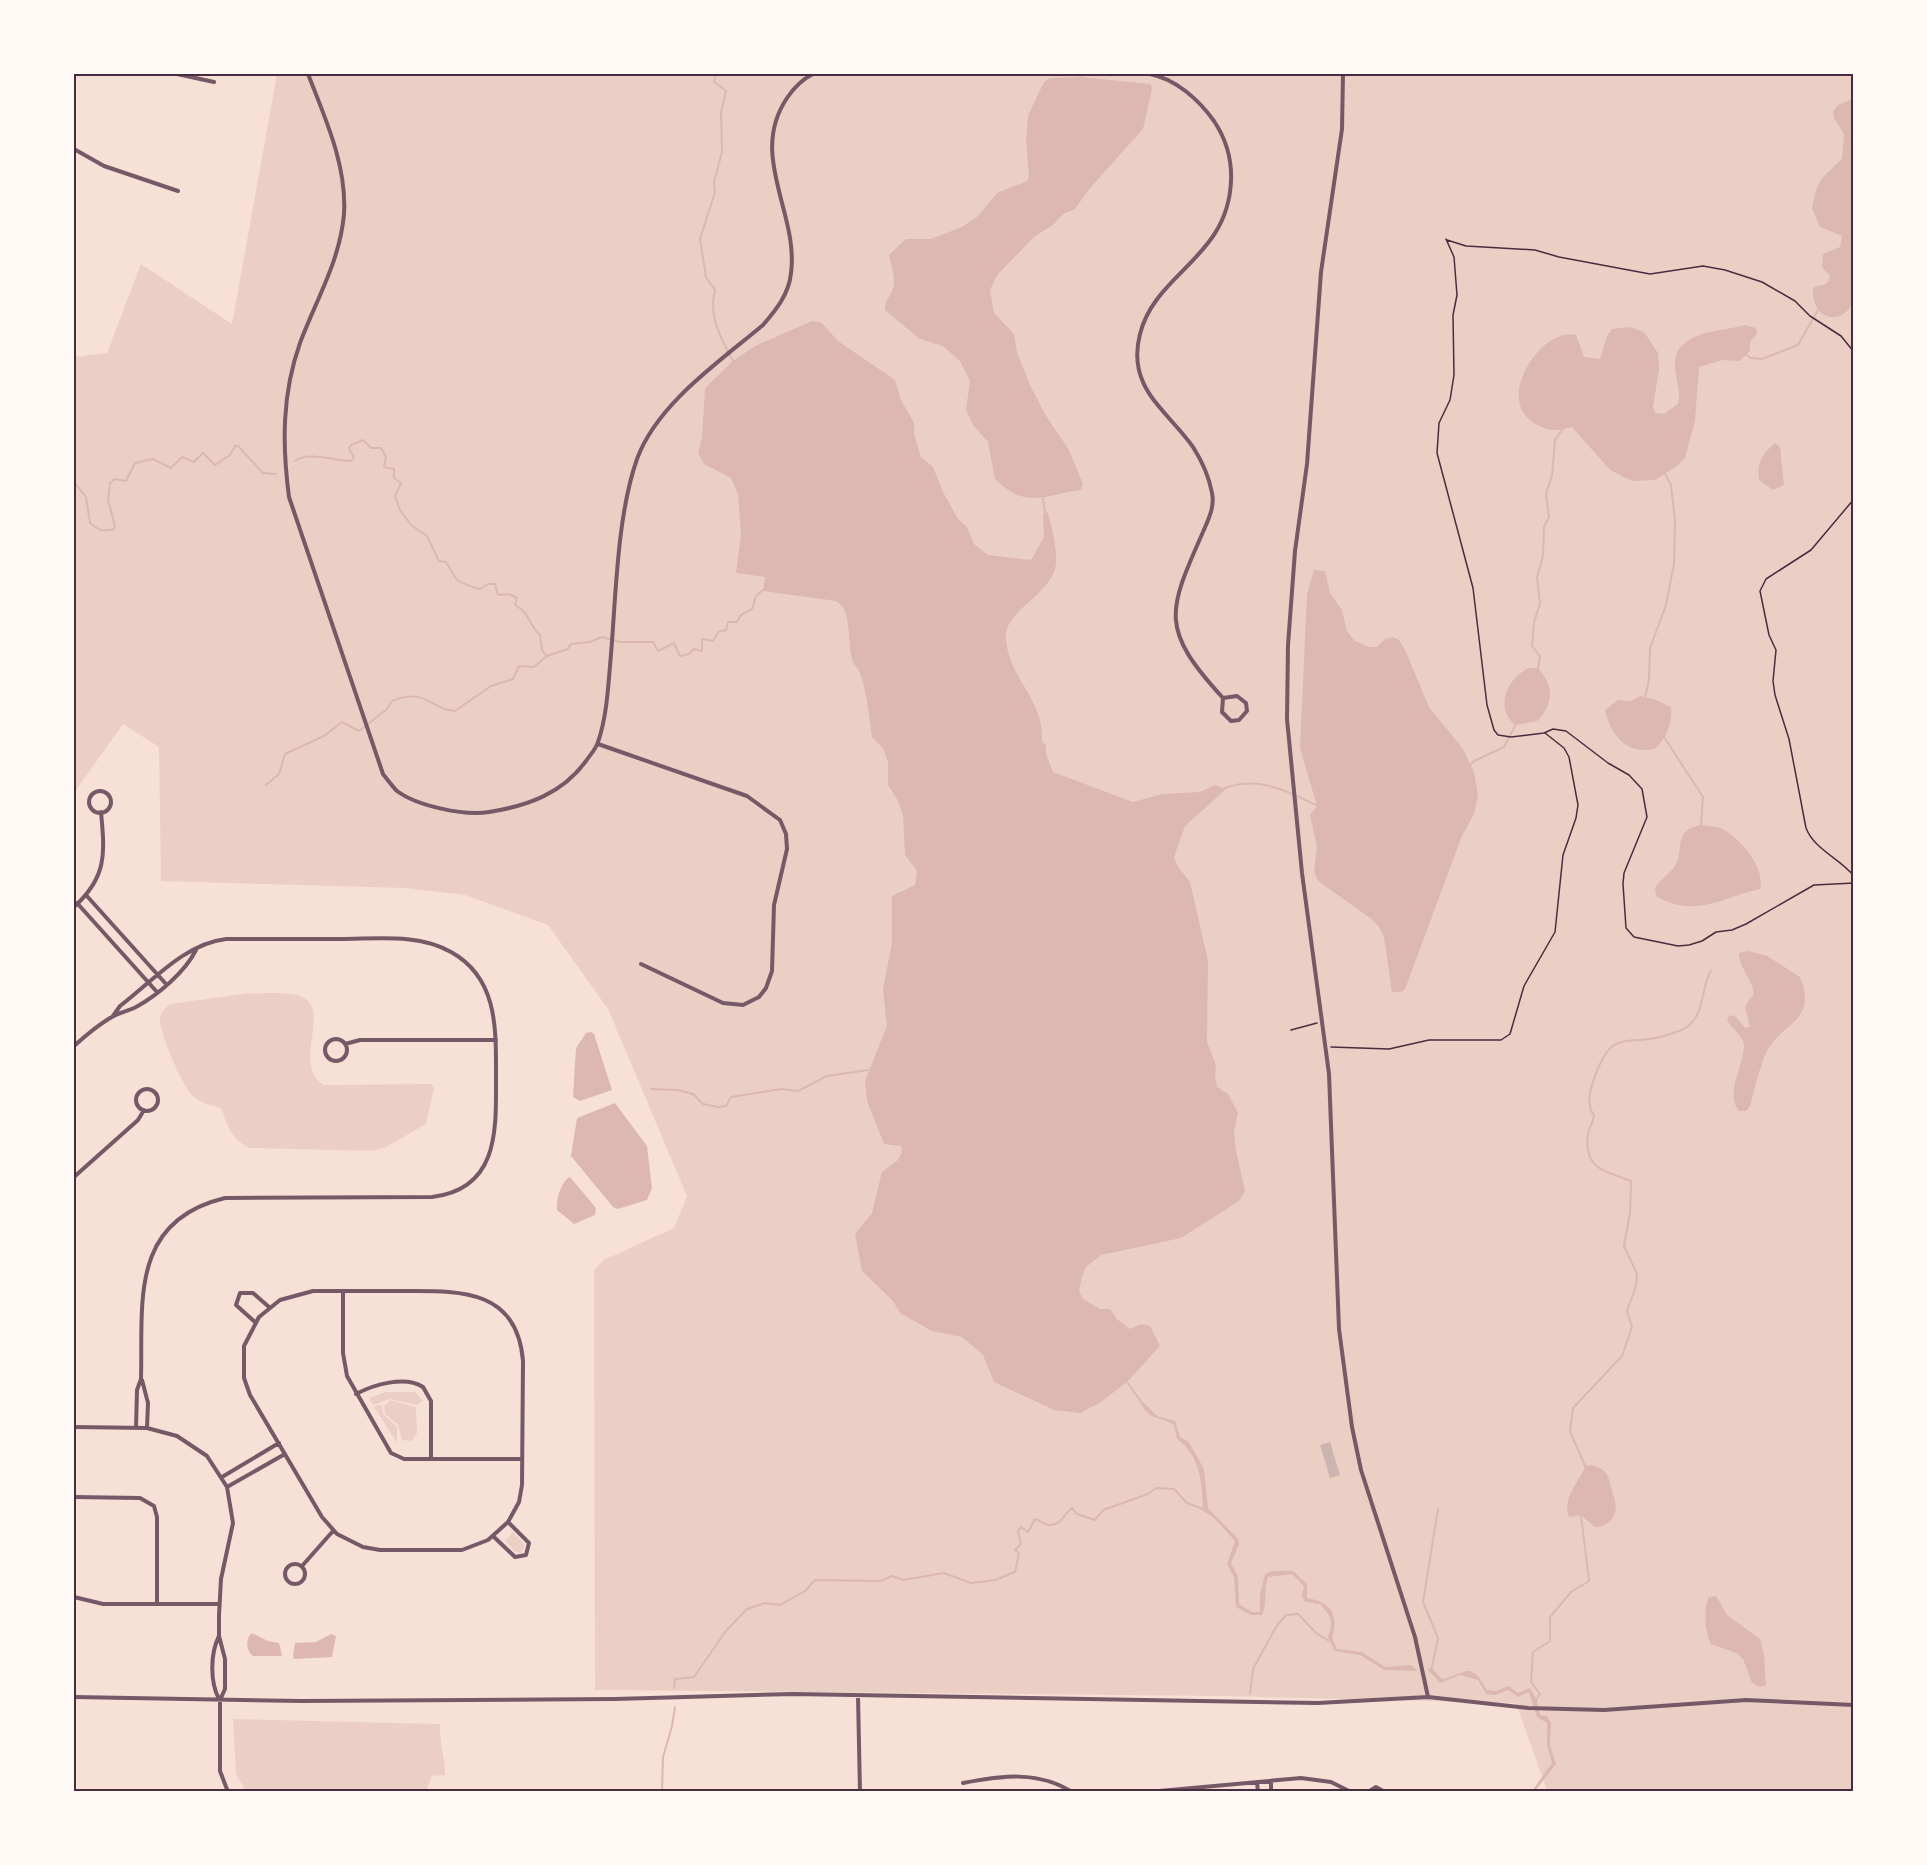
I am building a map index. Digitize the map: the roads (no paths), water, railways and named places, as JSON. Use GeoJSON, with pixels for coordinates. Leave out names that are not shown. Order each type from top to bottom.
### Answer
{"type":"FeatureCollection","features":[{"type":"Feature","properties":{"kind":"street"},"geometry":{"type":"LineString","coordinates":[[177,74],[214,82]]}},
{"type":"Feature","properties":{"kind":"street"},"geometry":{"type":"LineString","coordinates":[[308,74],[336,150],[343,189],[344,215],[334,263],[299,345],[286,398],[285,461],[289,496],[383,774],[397,790],[416,801],[440,808],[484,813],[521,807],[555,791],[576,775],[598,744],[607,696],[625,507],[637,459],[648,436],[665,410],[763,325],[786,293],[791,273],[791,250],[772,155],[771,132],[780,109],[792,91],[813,74]]}},
{"type":"Feature","properties":{"kind":"street"},"geometry":{"type":"LineString","coordinates":[[1150,74],[1175,84],[1206,110],[1218,127],[1228,150],[1232,173],[1231,196],[1219,230],[1148,314],[1140,334],[1138,353],[1147,393],[1192,446],[1203,463],[1213,495],[1210,515],[1178,588],[1175,619],[1179,637],[1194,665],[1223,698],[1224,716],[1235,721],[1243,718],[1247,711],[1244,700],[1237,696],[1223,698]]}},
{"type":"Feature","properties":{"kind":"street"},"geometry":{"type":"LineString","coordinates":[[1343,74],[1342,129],[1321,272],[1307,464],[1295,551],[1287,702],[1302,873],[1326,1047],[1339,1329],[1352,1427],[1361,1470],[1415,1637],[1428,1697]]}},
{"type":"Feature","properties":{"kind":"street"},"geometry":{"type":"LineString","coordinates":[[74,149],[111,169],[178,191]]}},
{"type":"Feature","properties":{"kind":"street"},"geometry":{"type":"LineString","coordinates":[[598,744],[747,796],[780,820],[786,834],[787,849],[774,904],[772,971],[766,988],[759,997],[743,1005],[723,1003],[641,964]]}},
{"type":"Feature","properties":{"kind":"street"},"geometry":{"type":"LineString","coordinates":[[97,791],[106,793],[111,801],[107,810],[101,812],[95,811],[89,804],[92,794],[97,791]]}},
{"type":"Feature","properties":{"kind":"street"},"geometry":{"type":"LineString","coordinates":[[101,812],[103,860],[98,876],[86,895],[75,905],[157,992]]}},
{"type":"Feature","properties":{"kind":"street"},"geometry":{"type":"LineString","coordinates":[[86,895],[166,984]]}},
{"type":"Feature","properties":{"kind":"street"},"geometry":{"type":"LineString","coordinates":[[113,1016],[120,1006],[188,951],[226,939],[406,939],[430,943],[459,957],[479,977],[492,1005],[496,1040],[494,1145],[482,1168],[462,1187],[432,1197],[225,1198],[193,1210],[169,1228],[153,1251],[143,1279],[141,1379],[137,1390],[136,1428]]}},
{"type":"Feature","properties":{"kind":"street"},"geometry":{"type":"LineString","coordinates":[[74,1046],[113,1016],[134,1008],[157,992],[185,967],[197,949]]}},
{"type":"Feature","properties":{"kind":"street"},"geometry":{"type":"LineString","coordinates":[[345,1044],[347,1050],[342,1058],[333,1060],[326,1054],[327,1044],[337,1039],[345,1044],[360,1040],[496,1040]]}},
{"type":"Feature","properties":{"kind":"street"},"geometry":{"type":"LineString","coordinates":[[148,1089],[156,1094],[157,1103],[150,1110],[144,1110],[139,1106],[136,1097],[142,1090],[148,1089]]}},
{"type":"Feature","properties":{"kind":"street"},"geometry":{"type":"LineString","coordinates":[[74,1177],[138,1120],[144,1110]]}},
{"type":"Feature","properties":{"kind":"street"},"geometry":{"type":"LineString","coordinates":[[343,1291],[343,1361],[347,1376],[391,1453],[399,1458],[522,1459]]}},
{"type":"Feature","properties":{"kind":"street"},"geometry":{"type":"LineString","coordinates":[[343,1291],[463,1292],[478,1296],[500,1309],[515,1329],[522,1352],[521,1494],[508,1522],[494,1537],[462,1550],[380,1550],[356,1545],[333,1531],[285,1454],[250,1395],[244,1378],[244,1346],[255,1322],[269,1307],[301,1292],[343,1291]]}},
{"type":"Feature","properties":{"kind":"street"},"geometry":{"type":"LineString","coordinates":[[255,1322],[236,1305],[240,1293],[253,1293],[269,1307]]}},
{"type":"Feature","properties":{"kind":"street"},"geometry":{"type":"LineString","coordinates":[[141,1379],[146,1390],[147,1428]]}},
{"type":"Feature","properties":{"kind":"street"},"geometry":{"type":"LineString","coordinates":[[356,1394],[385,1383],[414,1383],[423,1387],[431,1401],[431,1458]]}},
{"type":"Feature","properties":{"kind":"street"},"geometry":{"type":"LineString","coordinates":[[74,1427],[147,1428],[169,1432],[193,1444],[213,1463],[227,1487],[233,1523],[219,1604],[219,1636],[223,1646],[225,1669],[225,1689],[220,1700],[220,1771],[228,1791]]}},
{"type":"Feature","properties":{"kind":"street"},"geometry":{"type":"LineString","coordinates":[[222,1477],[279,1443]]}},
{"type":"Feature","properties":{"kind":"street"},"geometry":{"type":"LineString","coordinates":[[227,1487],[285,1454]]}},
{"type":"Feature","properties":{"kind":"street"},"geometry":{"type":"LineString","coordinates":[[74,1497],[141,1498],[154,1506],[157,1517],[157,1604]]}},
{"type":"Feature","properties":{"kind":"street"},"geometry":{"type":"LineString","coordinates":[[494,1537],[515,1557],[526,1555],[529,1543],[508,1522]]}},
{"type":"Feature","properties":{"kind":"street"},"geometry":{"type":"LineString","coordinates":[[302,1566],[333,1531]]}},
{"type":"Feature","properties":{"kind":"street"},"geometry":{"type":"LineString","coordinates":[[296,1563],[302,1566],[305,1571],[303,1580],[295,1584],[286,1580],[284,1574],[288,1566],[296,1563]]}},
{"type":"Feature","properties":{"kind":"street"},"geometry":{"type":"LineString","coordinates":[[74,1597],[96,1604],[219,1604]]}},
{"type":"Feature","properties":{"kind":"street"},"geometry":{"type":"LineString","coordinates":[[219,1636],[214,1645],[213,1689],[220,1700]]}},
{"type":"Feature","properties":{"kind":"street"},"geometry":{"type":"LineString","coordinates":[[74,1697],[220,1700],[615,1699],[793,1694],[1318,1703],[1428,1697],[1528,1708],[1630,1710],[1746,1700],[1854,1705]]}},
{"type":"Feature","properties":{"kind":"street"},"geometry":{"type":"LineString","coordinates":[[858,1696],[860,1791]]}},
{"type":"Feature","properties":{"kind":"street"},"geometry":{"type":"LineString","coordinates":[[963,1783],[1022,1775],[1050,1781],[1072,1791]]}},
{"type":"Feature","properties":{"kind":"street"},"geometry":{"type":"LineString","coordinates":[[1148,1791],[1271,1780],[1319,1779],[1351,1791]]}},
{"type":"Feature","properties":{"kind":"street"},"geometry":{"type":"LineString","coordinates":[[1271,1780],[1271,1791]]}},
{"type":"Feature","properties":{"kind":"street"},"geometry":{"type":"LineString","coordinates":[[1257,1782],[1258,1791]]}},
{"type":"Feature","properties":{"kind":"street"},"geometry":{"type":"LineString","coordinates":[[1368,1791],[1376,1787],[1385,1791]]}},
{"type":"Feature","properties":{"kind":"waterway"},"geometry":{"type":"LineString","coordinates":[[716,74],[714,82],[726,91],[721,112],[722,152],[714,182],[715,192],[700,239],[706,277],[715,290],[714,318],[733,361]]}},
{"type":"Feature","properties":{"kind":"waterway"},"geometry":{"type":"LineString","coordinates":[[1744,353],[1751,358],[1762,359],[1798,345],[1819,308]]}},
{"type":"Feature","properties":{"kind":"waterway"},"geometry":{"type":"LineString","coordinates":[[1538,669],[1540,656],[1532,646],[1534,622],[1540,604],[1537,577],[1543,556],[1544,527],[1549,517],[1546,494],[1552,475],[1555,440],[1565,426]]}},
{"type":"Feature","properties":{"kind":"waterway"},"geometry":{"type":"LineString","coordinates":[[295,461],[307,457],[351,461],[354,457],[349,449],[351,445],[363,440],[371,448],[381,448],[386,457],[384,467],[394,469],[394,478],[401,483],[395,496],[400,510],[411,525],[427,536],[439,561],[446,562],[457,580],[462,583],[480,589],[488,584],[495,584],[498,595],[509,594],[517,598],[515,605],[524,612],[540,635],[542,650],[547,657]]}},
{"type":"Feature","properties":{"kind":"waterway"},"geometry":{"type":"LineString","coordinates":[[74,482],[86,497],[90,523],[98,529],[107,530],[114,529],[115,526],[108,500],[110,483],[115,479],[126,481],[135,463],[153,459],[171,468],[182,457],[194,462],[203,453],[215,465],[230,455],[235,446],[238,446],[263,473],[276,474]]}},
{"type":"Feature","properties":{"kind":"waterway"},"geometry":{"type":"LineString","coordinates":[[1645,697],[1649,680],[1650,648],[1666,605],[1674,564],[1675,521],[1671,485],[1665,474]]}},
{"type":"Feature","properties":{"kind":"waterway"},"geometry":{"type":"LineString","coordinates":[[1043,499],[1045,512]]}},
{"type":"Feature","properties":{"kind":"waterway"},"geometry":{"type":"LineString","coordinates":[[266,785],[279,774],[285,754],[324,736],[342,722],[359,731],[387,709],[392,701],[404,697],[421,698],[447,710],[455,711],[491,686],[513,679],[519,666],[534,667],[547,656],[568,649],[571,644],[590,642],[602,637],[620,642],[653,642],[658,651],[674,643],[680,656],[689,654],[694,649],[702,651],[702,639],[713,641],[718,632],[726,630],[728,622],[737,622],[741,615],[752,609],[756,596],[763,590]]}},
{"type":"Feature","properties":{"kind":"waterway"},"geometry":{"type":"LineString","coordinates":[[1469,766],[1474,761],[1504,747],[1516,724]]}},
{"type":"Feature","properties":{"kind":"waterway"},"geometry":{"type":"LineString","coordinates":[[1664,737],[1703,797],[1701,825]]}},
{"type":"Feature","properties":{"kind":"waterway"},"geometry":{"type":"LineString","coordinates":[[1225,788],[1237,784],[1261,784],[1296,795],[1318,806]]}},
{"type":"Feature","properties":{"kind":"waterway"},"geometry":{"type":"LineString","coordinates":[[1585,1466],[1570,1431],[1573,1408],[1622,1356],[1632,1327],[1627,1311],[1636,1286],[1637,1274],[1624,1246],[1630,1213],[1631,1181],[1598,1167],[1589,1155],[1588,1134],[1594,1116],[1589,1099],[1590,1091],[1600,1063],[1607,1051],[1615,1045],[1670,1034],[1685,1028],[1693,1021],[1700,1008],[1711,970]]}},
{"type":"Feature","properties":{"kind":"waterway"},"geometry":{"type":"LineString","coordinates":[[651,1089],[678,1090],[693,1094],[703,1104],[718,1107],[726,1106],[731,1097],[781,1089],[798,1091],[827,1076],[868,1070]]}},
{"type":"Feature","properties":{"kind":"waterway"},"geometry":{"type":"LineString","coordinates":[[1127,1382],[1142,1403]]}},
{"type":"Feature","properties":{"kind":"waterway"},"geometry":{"type":"LineString","coordinates":[[674,1688],[675,1679],[694,1677],[725,1632],[747,1609],[765,1603],[780,1605],[805,1591],[815,1580],[881,1581],[892,1576],[903,1580],[944,1573],[971,1583],[995,1580],[1015,1572],[1019,1553],[1015,1550],[1021,1544],[1018,1531],[1021,1527],[1028,1532],[1035,1519],[1047,1525],[1053,1525],[1072,1508],[1077,1514],[1095,1520],[1103,1510],[1148,1494],[1156,1488],[1174,1489],[1187,1503],[1203,1509]]}},
{"type":"Feature","properties":{"kind":"waterway"},"geometry":{"type":"LineString","coordinates":[[1432,1667],[1438,1638],[1423,1602],[1438,1509]]}},
{"type":"Feature","properties":{"kind":"waterway"},"geometry":{"type":"LineString","coordinates":[[1536,1700],[1540,1694],[1531,1682],[1533,1652],[1550,1641],[1550,1617],[1571,1592],[1589,1581],[1581,1515]]}},
{"type":"Feature","properties":{"kind":"waterway"},"geometry":{"type":"LineString","coordinates":[[1250,1694],[1253,1669],[1276,1627],[1286,1615],[1298,1614],[1316,1633],[1329,1641]]}},
{"type":"Feature","properties":{"kind":"waterway"},"geometry":{"type":"LineString","coordinates":[[662,1792],[663,1757],[675,1707]]}}]}
